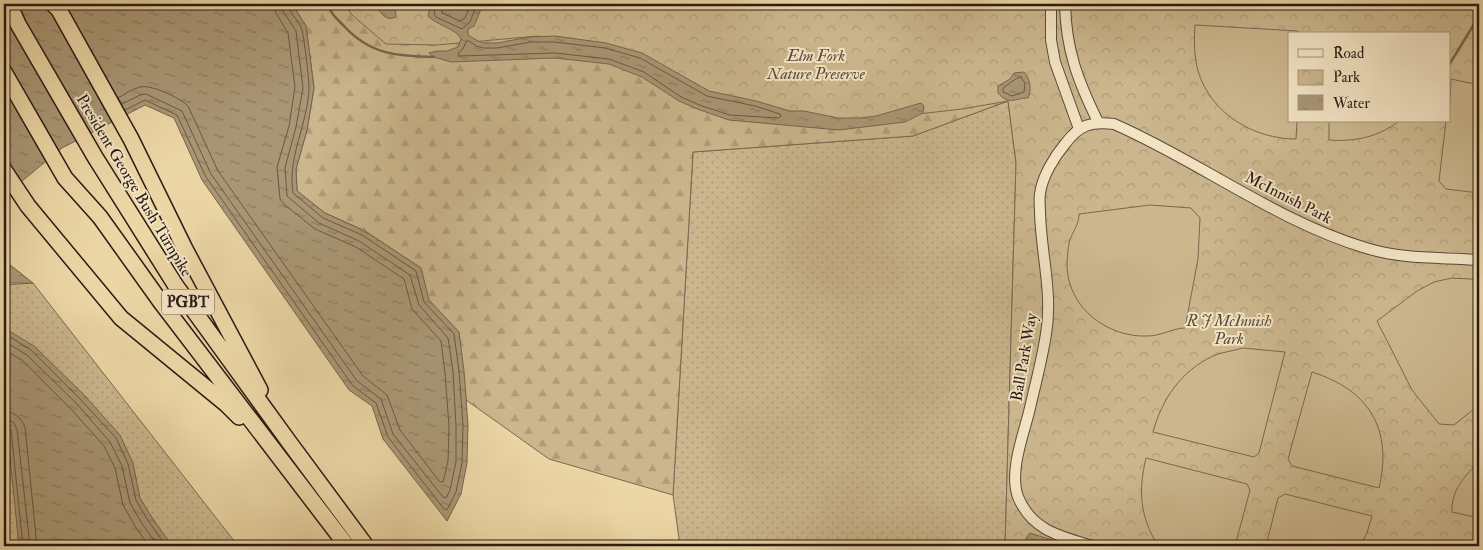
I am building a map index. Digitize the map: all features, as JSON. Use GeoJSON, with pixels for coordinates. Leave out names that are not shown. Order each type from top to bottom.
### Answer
{"type":"FeatureCollection","features":[{"type":"Feature","properties":{"kind":"highway","name":"President George Bush Turnpike"},"geometry":{"type":"LineString","coordinates":[[9,4],[18,24],[95,157],[176,286],[288,442],[366,546]]}},
{"type":"Feature","properties":{"kind":"highway"},"geometry":{"type":"LineString","coordinates":[[53,4],[59,10],[131,139],[185,249],[288,442]]}},
{"type":"Feature","properties":{"kind":"highway","name":"PGBT"},"geometry":{"type":"LineString","coordinates":[[4,72],[65,178],[100,217],[160,301],[347,546]]}},
{"type":"Feature","properties":{"kind":"highway"},"geometry":{"type":"LineString","coordinates":[[4,170],[28,206],[121,318],[226,404],[272,449]]}},
{"type":"Feature","properties":{"kind":"street"},"geometry":{"type":"LineString","coordinates":[[1052,4],[1051,40],[1055,62],[1079,129]]}},
{"type":"Feature","properties":{"kind":"street"},"geometry":{"type":"LineString","coordinates":[[1065,4],[1065,29],[1070,55],[1083,92],[1098,122]]}},
{"type":"Feature","properties":{"kind":"street","name":"Ball Park Way"},"geometry":{"type":"LineString","coordinates":[[1094,546],[1052,533],[1039,526],[1026,512],[1017,494],[1016,476],[1017,457],[1029,412],[1046,332],[1046,272],[1041,230],[1040,194],[1056,155],[1070,136],[1079,129],[1098,122]]}},
{"type":"Feature","properties":{"kind":"street","name":"McInnish Park"},"geometry":{"type":"LineString","coordinates":[[1098,122],[1114,124],[1128,130],[1320,232],[1395,255],[1419,258],[1479,260]]}},
{"type":"Feature","properties":{"kind":"green space","name":"Elm Fork Nature Preserve"},"geometry":{"type":"Polygon","coordinates":[[[292,4],[1022,4],[1008,101],[913,136],[693,152],[673,495],[549,459],[466,400],[459,332],[428,300],[421,268],[365,231],[325,213],[297,191],[296,169],[307,130],[314,88],[306,26],[292,4]]]}},
{"type":"Feature","properties":{"kind":"green space","name":"R J McInnish Park"},"geometry":{"type":"Polygon","coordinates":[[[345,4],[1477,4],[1479,8],[1479,546],[1005,546],[1016,163],[1008,101],[962,109],[812,126],[694,91],[619,50],[538,36],[437,45],[386,44],[352,15],[345,4]]]}},
{"type":"Feature","properties":{"kind":"green space"},"geometry":{"type":"Polygon","coordinates":[[[1439,4],[1439,8],[1335,5],[1439,4]]]}},
{"type":"Feature","properties":{"kind":"green space"},"geometry":{"type":"Polygon","coordinates":[[[1195,25],[1298,31],[1288,32],[1288,122],[1297,122],[1296,139],[1280,138],[1250,129],[1224,111],[1213,100],[1204,86],[1198,71],[1195,25]]]}},
{"type":"Feature","properties":{"kind":"green space"},"geometry":{"type":"Polygon","coordinates":[[[1451,79],[1479,85],[1479,193],[1446,189],[1439,181],[1446,122],[1450,122],[1451,79]]]}},
{"type":"Feature","properties":{"kind":"green space"},"geometry":{"type":"Polygon","coordinates":[[[1008,101],[1016,163],[1005,546],[680,546],[673,495],[693,152],[913,136],[1008,101]]]}},
{"type":"Feature","properties":{"kind":"green space"},"geometry":{"type":"Polygon","coordinates":[[[1329,122],[1397,122],[1375,135],[1348,140],[1329,140],[1329,122]]]}},
{"type":"Feature","properties":{"kind":"green space"},"geometry":{"type":"Polygon","coordinates":[[[1150,205],[1191,208],[1200,218],[1198,259],[1185,328],[1153,336],[1133,335],[1119,332],[1093,318],[1074,295],[1069,281],[1067,266],[1068,248],[1078,222],[1079,214],[1150,205]]]}},
{"type":"Feature","properties":{"kind":"green space"},"geometry":{"type":"Polygon","coordinates":[[[1452,278],[1471,279],[1479,282],[1479,405],[1454,425],[1439,424],[1412,390],[1377,321],[1417,291],[1434,282],[1452,278]]]}},
{"type":"Feature","properties":{"kind":"green space"},"geometry":{"type":"Polygon","coordinates":[[[33,283],[238,546],[4,546],[4,285],[33,283]]]}},
{"type":"Feature","properties":{"kind":"green space"},"geometry":{"type":"Polygon","coordinates":[[[1243,348],[1285,352],[1259,453],[1254,457],[1153,432],[1162,408],[1174,387],[1182,378],[1213,356],[1243,348]]]}},
{"type":"Feature","properties":{"kind":"green space"},"geometry":{"type":"Polygon","coordinates":[[[1312,372],[1348,389],[1362,401],[1372,415],[1379,430],[1382,448],[1379,488],[1292,466],[1288,459],[1312,372]]]}},
{"type":"Feature","properties":{"kind":"green space"},"geometry":{"type":"Polygon","coordinates":[[[1146,458],[1247,484],[1250,490],[1235,546],[1158,546],[1147,524],[1142,504],[1143,470],[1146,458]]]}},
{"type":"Feature","properties":{"kind":"green space"},"geometry":{"type":"Polygon","coordinates":[[[1479,463],[1479,518],[1452,512],[1456,491],[1468,473],[1479,463]]]}},
{"type":"Feature","properties":{"kind":"green space"},"geometry":{"type":"Polygon","coordinates":[[[1285,494],[1372,516],[1367,533],[1360,546],[1266,546],[1278,498],[1285,494]]]}},
{"type":"Feature","properties":{"kind":"water"},"geometry":{"type":"Polygon","coordinates":[[[4,4],[292,4],[306,26],[314,88],[307,130],[296,169],[297,191],[325,213],[365,231],[421,268],[429,300],[459,332],[468,425],[467,463],[461,494],[447,521],[383,439],[372,406],[349,390],[202,180],[174,118],[145,105],[62,148],[4,196],[4,4]]]}},
{"type":"Feature","properties":{"kind":"water"},"geometry":{"type":"Polygon","coordinates":[[[376,4],[395,4],[396,17],[386,17],[381,13],[376,4]]]}},
{"type":"Feature","properties":{"kind":"water"},"geometry":{"type":"Polygon","coordinates":[[[431,4],[483,4],[474,26],[468,29],[468,35],[484,43],[555,36],[606,43],[642,53],[709,91],[756,101],[790,111],[804,111],[838,118],[860,118],[876,116],[921,103],[924,106],[923,113],[905,122],[839,130],[729,120],[679,101],[642,77],[609,64],[555,58],[451,62],[434,57],[429,53],[447,51],[458,47],[461,39],[456,33],[428,16],[431,4]]]}},
{"type":"Feature","properties":{"kind":"water"},"geometry":{"type":"Polygon","coordinates":[[[1024,72],[1030,84],[1028,98],[1009,100],[998,93],[998,86],[1010,79],[1014,73],[1024,72]]]}},
{"type":"Feature","properties":{"kind":"water"},"geometry":{"type":"Polygon","coordinates":[[[4,260],[33,283],[4,283],[4,260]]]}},
{"type":"Feature","properties":{"kind":"water"},"geometry":{"type":"Polygon","coordinates":[[[4,328],[34,346],[85,396],[120,435],[133,463],[140,498],[172,546],[19,546],[4,415],[4,328]]]}},
{"type":"Feature","properties":{"kind":"water"},"geometry":{"type":"Polygon","coordinates":[[[1030,533],[1070,546],[1027,546],[1026,538],[1030,533]]]}},
{"type":"Feature","properties":{"kind":"waterway"},"geometry":{"type":"LineString","coordinates":[[328,4],[334,16],[363,43],[385,52],[408,56],[434,57]]}},
{"type":"Feature","properties":{"kind":"waterway"},"geometry":{"type":"LineString","coordinates":[[1450,63],[1479,16]]}}]}
